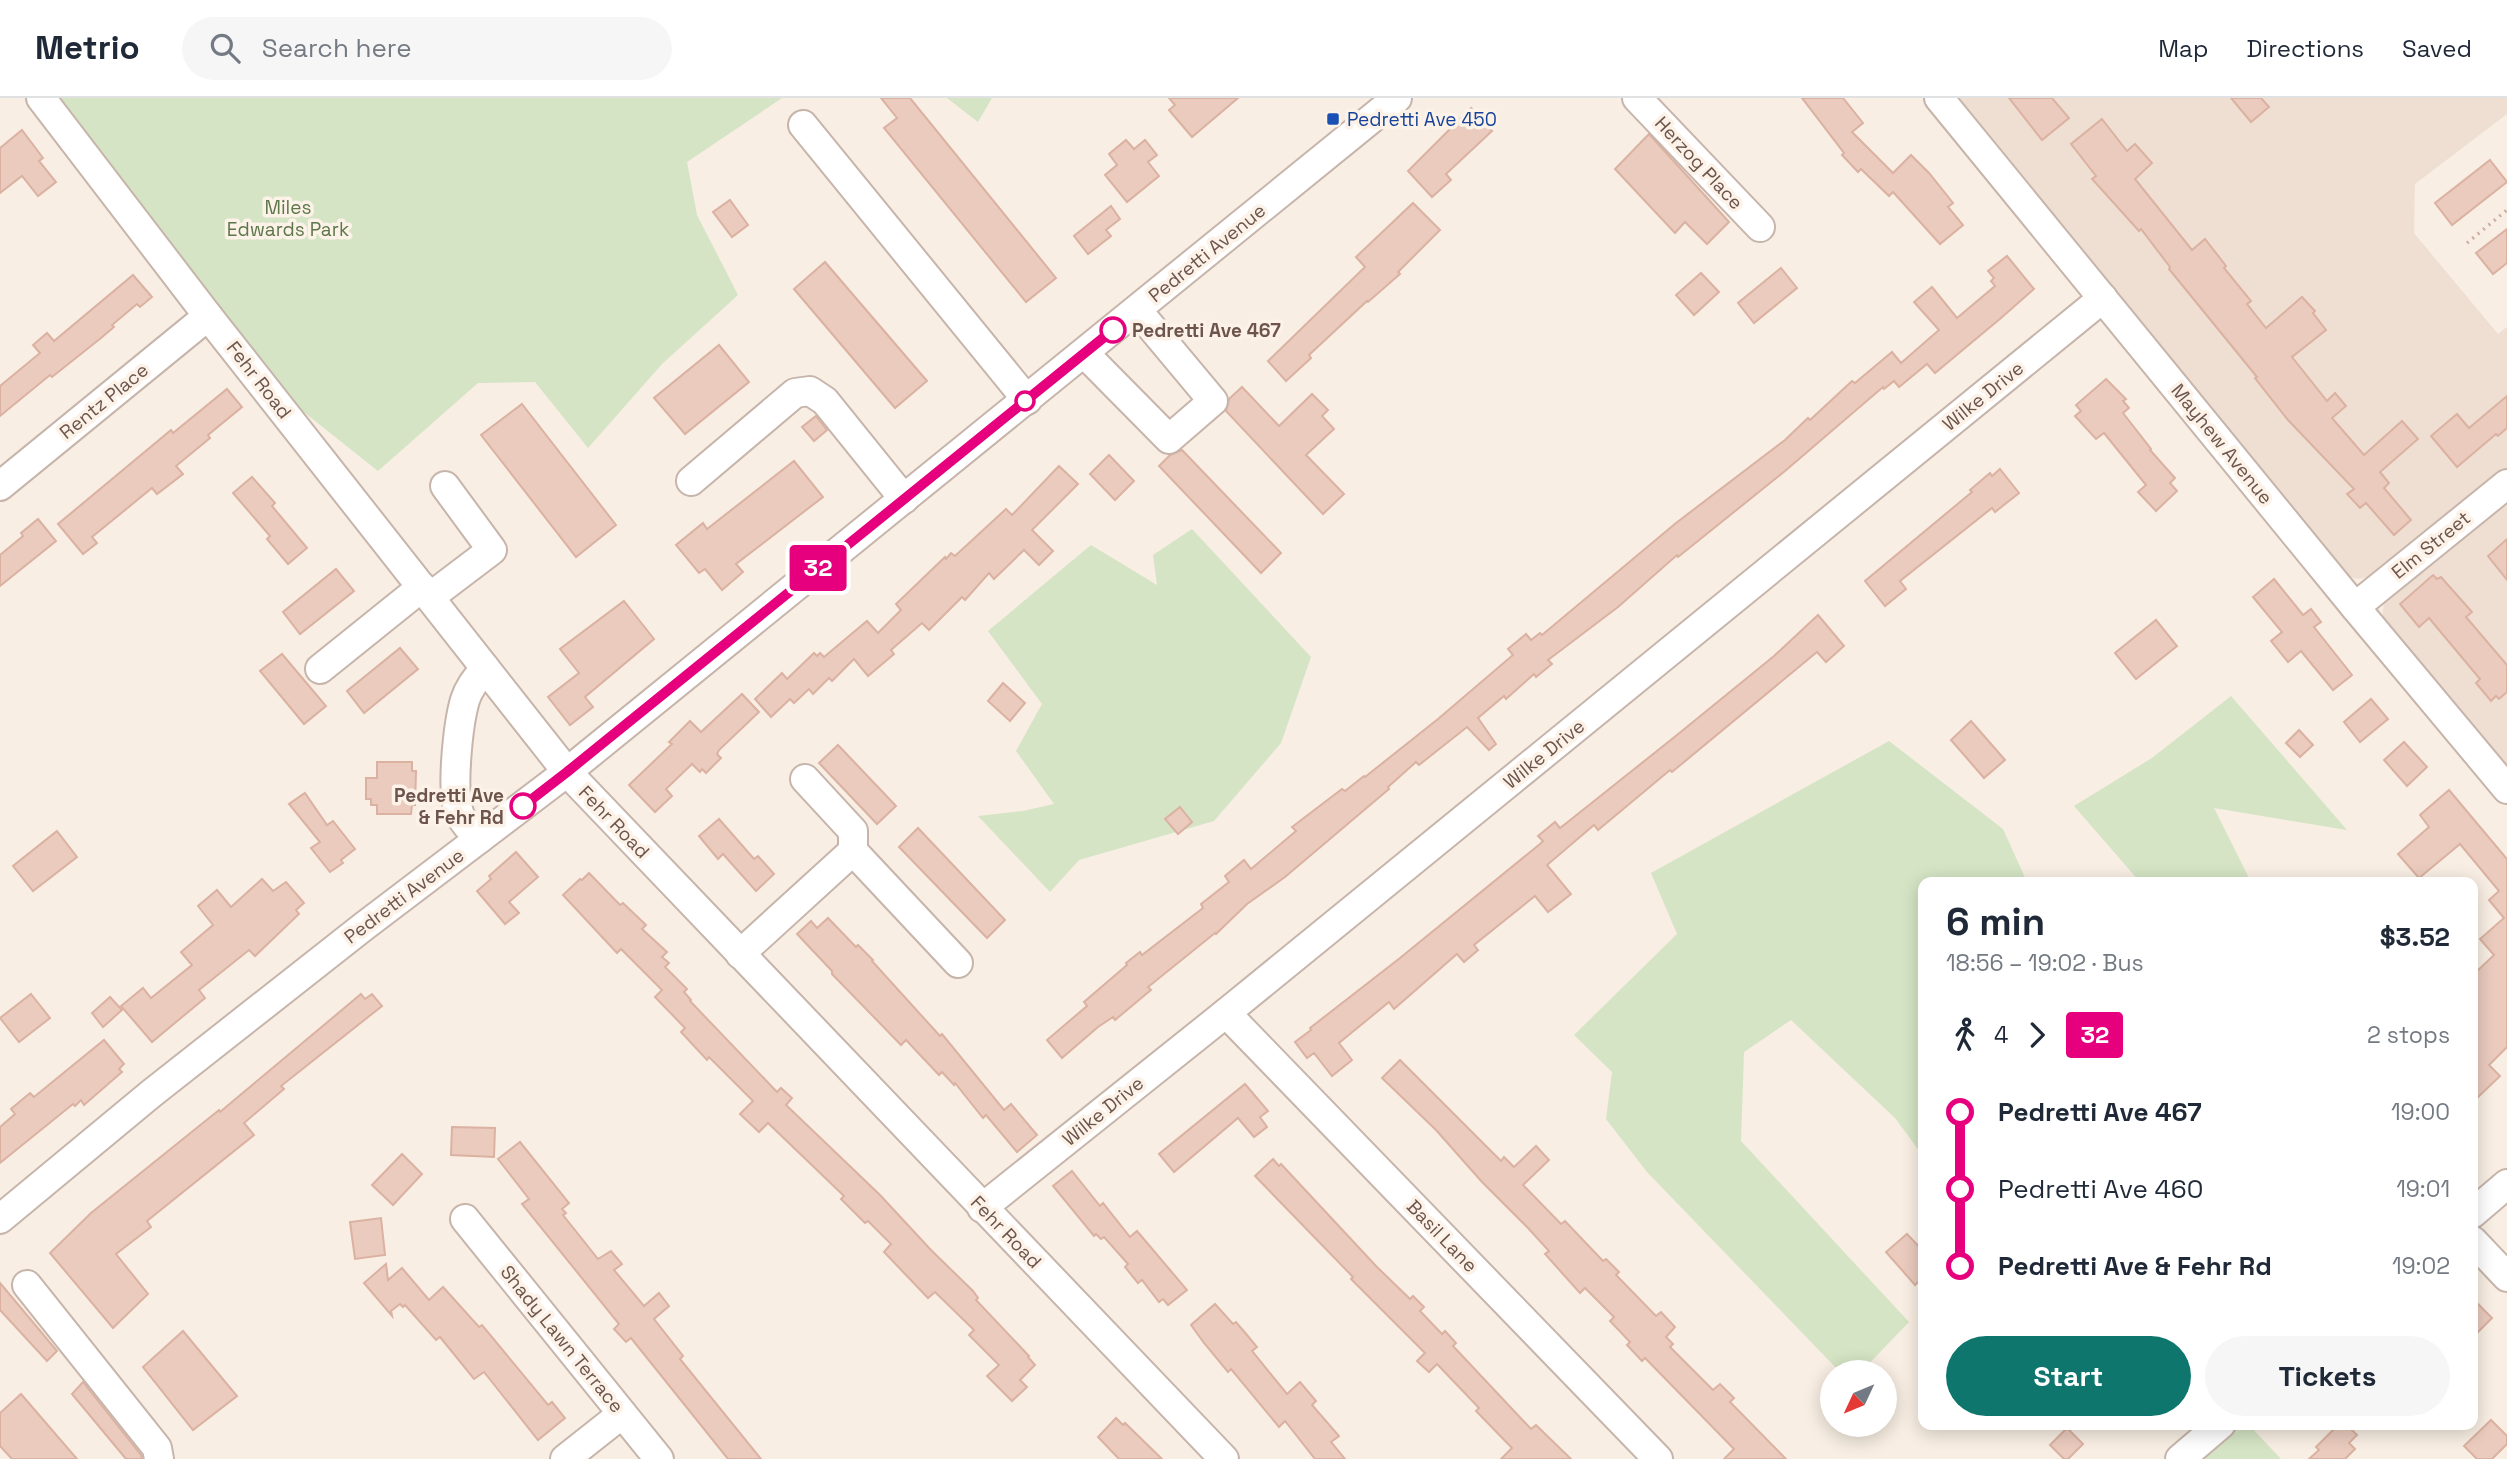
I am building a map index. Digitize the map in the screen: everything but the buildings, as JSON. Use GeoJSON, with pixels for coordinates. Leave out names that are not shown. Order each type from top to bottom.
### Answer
{"type":"FeatureCollection","features":[{"type":"Feature","properties":{"kind":"street","name":"Fehr Road"},"geometry":{"type":"LineString","coordinates":[[41,98],[208,316],[567,772],[1224,1459]]}},
{"type":"Feature","properties":{"kind":"street","name":"Pedretti Avenue"},"geometry":{"type":"LineString","coordinates":[[0,1219],[173,1076],[567,772],[1397,98]]}},
{"type":"Feature","properties":{"kind":"street","name":"Herzog Place"},"geometry":{"type":"LineString","coordinates":[[1637,98],[1760,227]]}},
{"type":"Feature","properties":{"kind":"street","name":"Mayhew Avenue"},"geometry":{"type":"LineString","coordinates":[[1939,98],[2507,789]]}},
{"type":"Feature","properties":{"kind":"street"},"geometry":{"type":"LineString","coordinates":[[803,125],[1027,400]]}},
{"type":"Feature","properties":{"kind":"street","name":"Wilke Drive"},"geometry":{"type":"LineString","coordinates":[[982,1208],[1226,1013],[2103,298]]}},
{"type":"Feature","properties":{"kind":"street"},"geometry":{"type":"LineString","coordinates":[[1084,353],[1168,439],[1213,401],[1137,310]]}},
{"type":"Feature","properties":{"kind":"street","name":"Rentz Place"},"geometry":{"type":"LineString","coordinates":[[0,486],[208,316]]}},
{"type":"Feature","properties":{"kind":"street"},"geometry":{"type":"LineString","coordinates":[[691,481],[795,393],[810,391],[825,401],[904,499]]}},
{"type":"Feature","properties":{"kind":"street","name":"Elm Street"},"geometry":{"type":"LineString","coordinates":[[2355,607],[2507,484]]}},
{"type":"Feature","properties":{"kind":"street"},"geometry":{"type":"LineString","coordinates":[[320,669],[426,592],[492,550],[445,486]]}},
{"type":"Feature","properties":{"kind":"street"},"geometry":{"type":"LineString","coordinates":[[479,839],[459,815],[455,793],[458,729],[465,698],[485,668]]}},
{"type":"Feature","properties":{"kind":"street"},"geometry":{"type":"LineString","coordinates":[[805,779],[853,831],[853,851],[958,963]]}},
{"type":"Feature","properties":{"kind":"street"},"geometry":{"type":"LineString","coordinates":[[740,954],[853,851]]}},
{"type":"Feature","properties":{"kind":"street","name":"Basil Lane"},"geometry":{"type":"LineString","coordinates":[[1226,1013],[1658,1459]]}},
{"type":"Feature","properties":{"kind":"street"},"geometry":{"type":"LineString","coordinates":[[2478,1209],[2507,1184]]}},
{"type":"Feature","properties":{"kind":"street","name":"Shady Lawn Terrace"},"geometry":{"type":"LineString","coordinates":[[465,1220],[659,1459]]}},
{"type":"Feature","properties":{"kind":"street"},"geometry":{"type":"LineString","coordinates":[[2478,1246],[2507,1277]]}},
{"type":"Feature","properties":{"kind":"street"},"geometry":{"type":"LineString","coordinates":[[27,1285],[157,1448],[159,1459]]}},
{"type":"Feature","properties":{"kind":"street"},"geometry":{"type":"LineString","coordinates":[[565,1459],[622,1414]]}},
{"type":"Feature","properties":{"kind":"street"},"geometry":{"type":"LineString","coordinates":[[2180,1459],[2214,1430]]}},
{"type":"Feature","properties":{"kind":"path"},"geometry":{"type":"LineString","coordinates":[[2467,243],[2507,211]]}},
{"type":"Feature","properties":{"kind":"shaded area"},"geometry":{"type":"Polygon","coordinates":[[[1950,98],[2507,98],[2507,114],[2415,184],[2414,233],[2498,334],[2507,327],[2507,470],[2378,576],[2357,579],[2338,572],[1950,98]]]}},
{"type":"Feature","properties":{"kind":"shaded area"},"geometry":{"type":"Polygon","coordinates":[[[2507,498],[2507,772],[2382,623],[2384,598],[2507,498]]]}},
{"type":"Feature","properties":{"kind":"green space","name":"Miles Edwards Park"},"geometry":{"type":"Polygon","coordinates":[[[41,98],[782,98],[687,162],[697,215],[738,295],[662,364],[588,448],[535,382],[478,383],[378,471],[251,370],[41,98]]]}},
{"type":"Feature","properties":{"kind":"green space"},"geometry":{"type":"Polygon","coordinates":[[[947,98],[992,98],[978,122],[947,98]]]}},
{"type":"Feature","properties":{"kind":"green space"},"geometry":{"type":"Polygon","coordinates":[[[1192,529],[1311,657],[1281,743],[1214,821],[1079,860],[1050,892],[978,816],[1054,804],[1016,751],[1042,704],[988,631],[1091,545],[1157,585],[1153,555],[1192,529]]]}},
{"type":"Feature","properties":{"kind":"green space"},"geometry":{"type":"Polygon","coordinates":[[[2231,696],[2347,830],[2214,808],[2248,877],[2136,877],[2074,806],[2152,758],[2231,696]]]}},
{"type":"Feature","properties":{"kind":"green space"},"geometry":{"type":"Polygon","coordinates":[[[1889,741],[2003,829],[2025,877],[1918,877],[1918,1149],[1895,1118],[1791,1020],[1744,1052],[1741,1141],[1909,1322],[1873,1360],[1828,1360],[1647,1172],[1606,1119],[1612,1072],[1574,1035],[1677,934],[1651,873],[1889,741]]]}},
{"type":"Feature","properties":{"kind":"green space"},"geometry":{"type":"Polygon","coordinates":[[[2214,1430],[2254,1430],[2281,1459],[2180,1459],[2214,1430]]]}},
{"type":"Feature","properties":{"kind":"bus line","name":"32"},"geometry":{"type":"LineString","coordinates":[[523,806],[1113,330]]}},
{"type":"Feature","properties":{"kind":"place","name":"Pedretti Ave 450"},"geometry":{"type":"Point","coordinates":[1333,119]}},
{"type":"Feature","properties":{"kind":"place","name":"Pedretti Ave 467"},"geometry":{"type":"Point","coordinates":[1113,330]}},
{"type":"Feature","properties":{"kind":"place","name":"Pedretti Ave & Fehr Rd"},"geometry":{"type":"Point","coordinates":[523,806]}}]}
